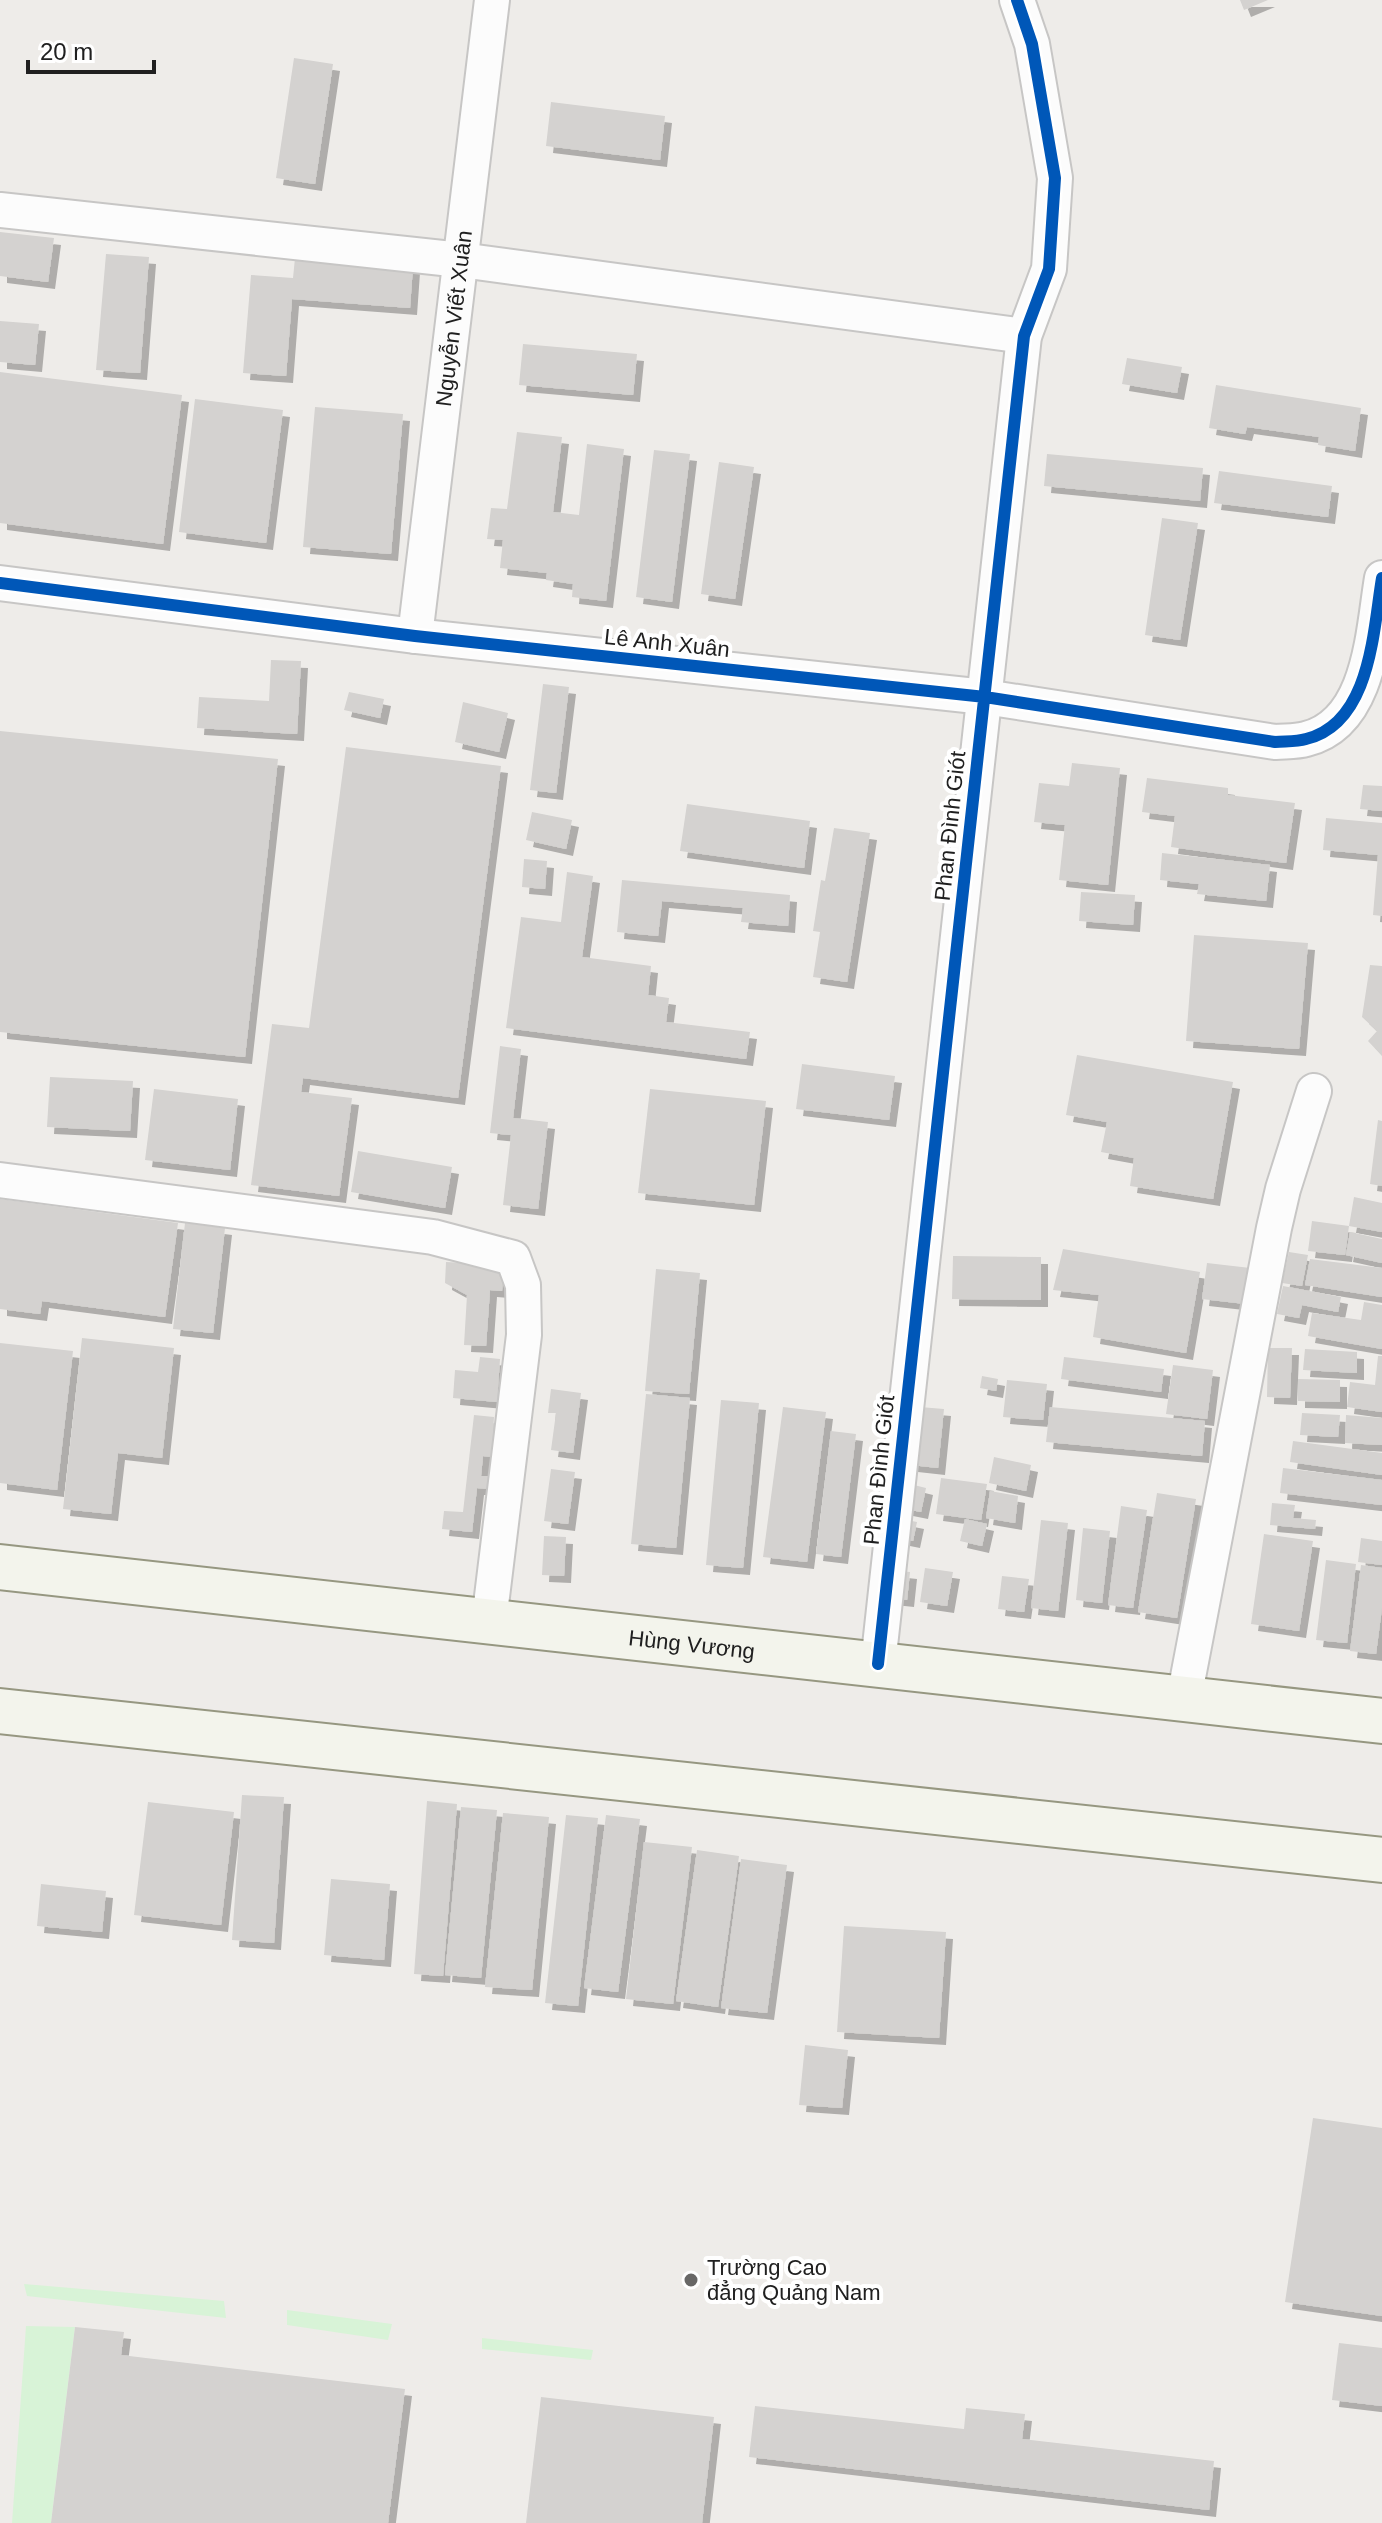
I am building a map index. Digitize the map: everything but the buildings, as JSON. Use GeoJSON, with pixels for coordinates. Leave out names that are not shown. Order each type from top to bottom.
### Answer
{"type":"FeatureCollection","features":[{"type":"Feature","properties":{"kind":"main road","name":"Hùng Vương"},"geometry":{"type":"LineString","coordinates":[[0,1567],[1382,1721]]}},
{"type":"Feature","properties":{"kind":"main road"},"geometry":{"type":"LineString","coordinates":[[0,1711],[1382,1860]]}},
{"type":"Feature","properties":{"kind":"street","name":"Nguyễn Viết Xuân"},"geometry":{"type":"LineString","coordinates":[[415,636],[492,0]]}},
{"type":"Feature","properties":{"kind":"street","name":"Phan Đình Giót"},"geometry":{"type":"LineString","coordinates":[[878,1664],[1024,336],[1049,269],[1055,178],[1032,44],[1017,0]]}},
{"type":"Feature","properties":{"kind":"street"},"geometry":{"type":"LineString","coordinates":[[0,210],[461,260],[1024,336]]}},
{"type":"Feature","properties":{"kind":"street","name":"Lê Anh Xuân"},"geometry":{"type":"LineString","coordinates":[[0,583],[415,636],[985,697],[1275,742],[1306,739],[1327,731],[1344,717],[1356,699],[1366,670],[1382,578]]}},
{"type":"Feature","properties":{"kind":"street"},"geometry":{"type":"LineString","coordinates":[[1184,1698],[1274,1228],[1314,1091]]}},
{"type":"Feature","properties":{"kind":"street"},"geometry":{"type":"LineString","coordinates":[[0,1180],[433,1237],[513,1258],[523,1285],[524,1335],[489,1621]]}},
{"type":"Feature","properties":{"kind":"green space"},"geometry":{"type":"Polygon","coordinates":[[[24,2284],[224,2301],[226,2318],[27,2296],[24,2284]]]}},
{"type":"Feature","properties":{"kind":"green space"},"geometry":{"type":"Polygon","coordinates":[[[287,2310],[392,2324],[388,2340],[287,2325],[287,2310]]]}},
{"type":"Feature","properties":{"kind":"green space"},"geometry":{"type":"Polygon","coordinates":[[[26,2326],[75,2327],[51,2523],[12,2523],[26,2326]]]}},
{"type":"Feature","properties":{"kind":"green space"},"geometry":{"type":"Polygon","coordinates":[[[482,2338],[593,2350],[591,2360],[482,2349],[482,2338]]]}},
{"type":"Feature","properties":{"kind":"cycle path"},"geometry":{"type":"LineString","coordinates":[[878,1664],[1024,336],[1049,269],[1055,178],[1032,44],[1017,0]]}},
{"type":"Feature","properties":{"kind":"cycle path"},"geometry":{"type":"LineString","coordinates":[[0,583],[415,636],[985,697],[1275,742],[1306,739],[1328,730],[1344,715],[1365,672],[1382,578]]}},
{"type":"Feature","properties":{"kind":"place","name":"Trường Cao đẳng Quảng Nam"},"geometry":{"type":"Point","coordinates":[691,2280]}}]}
